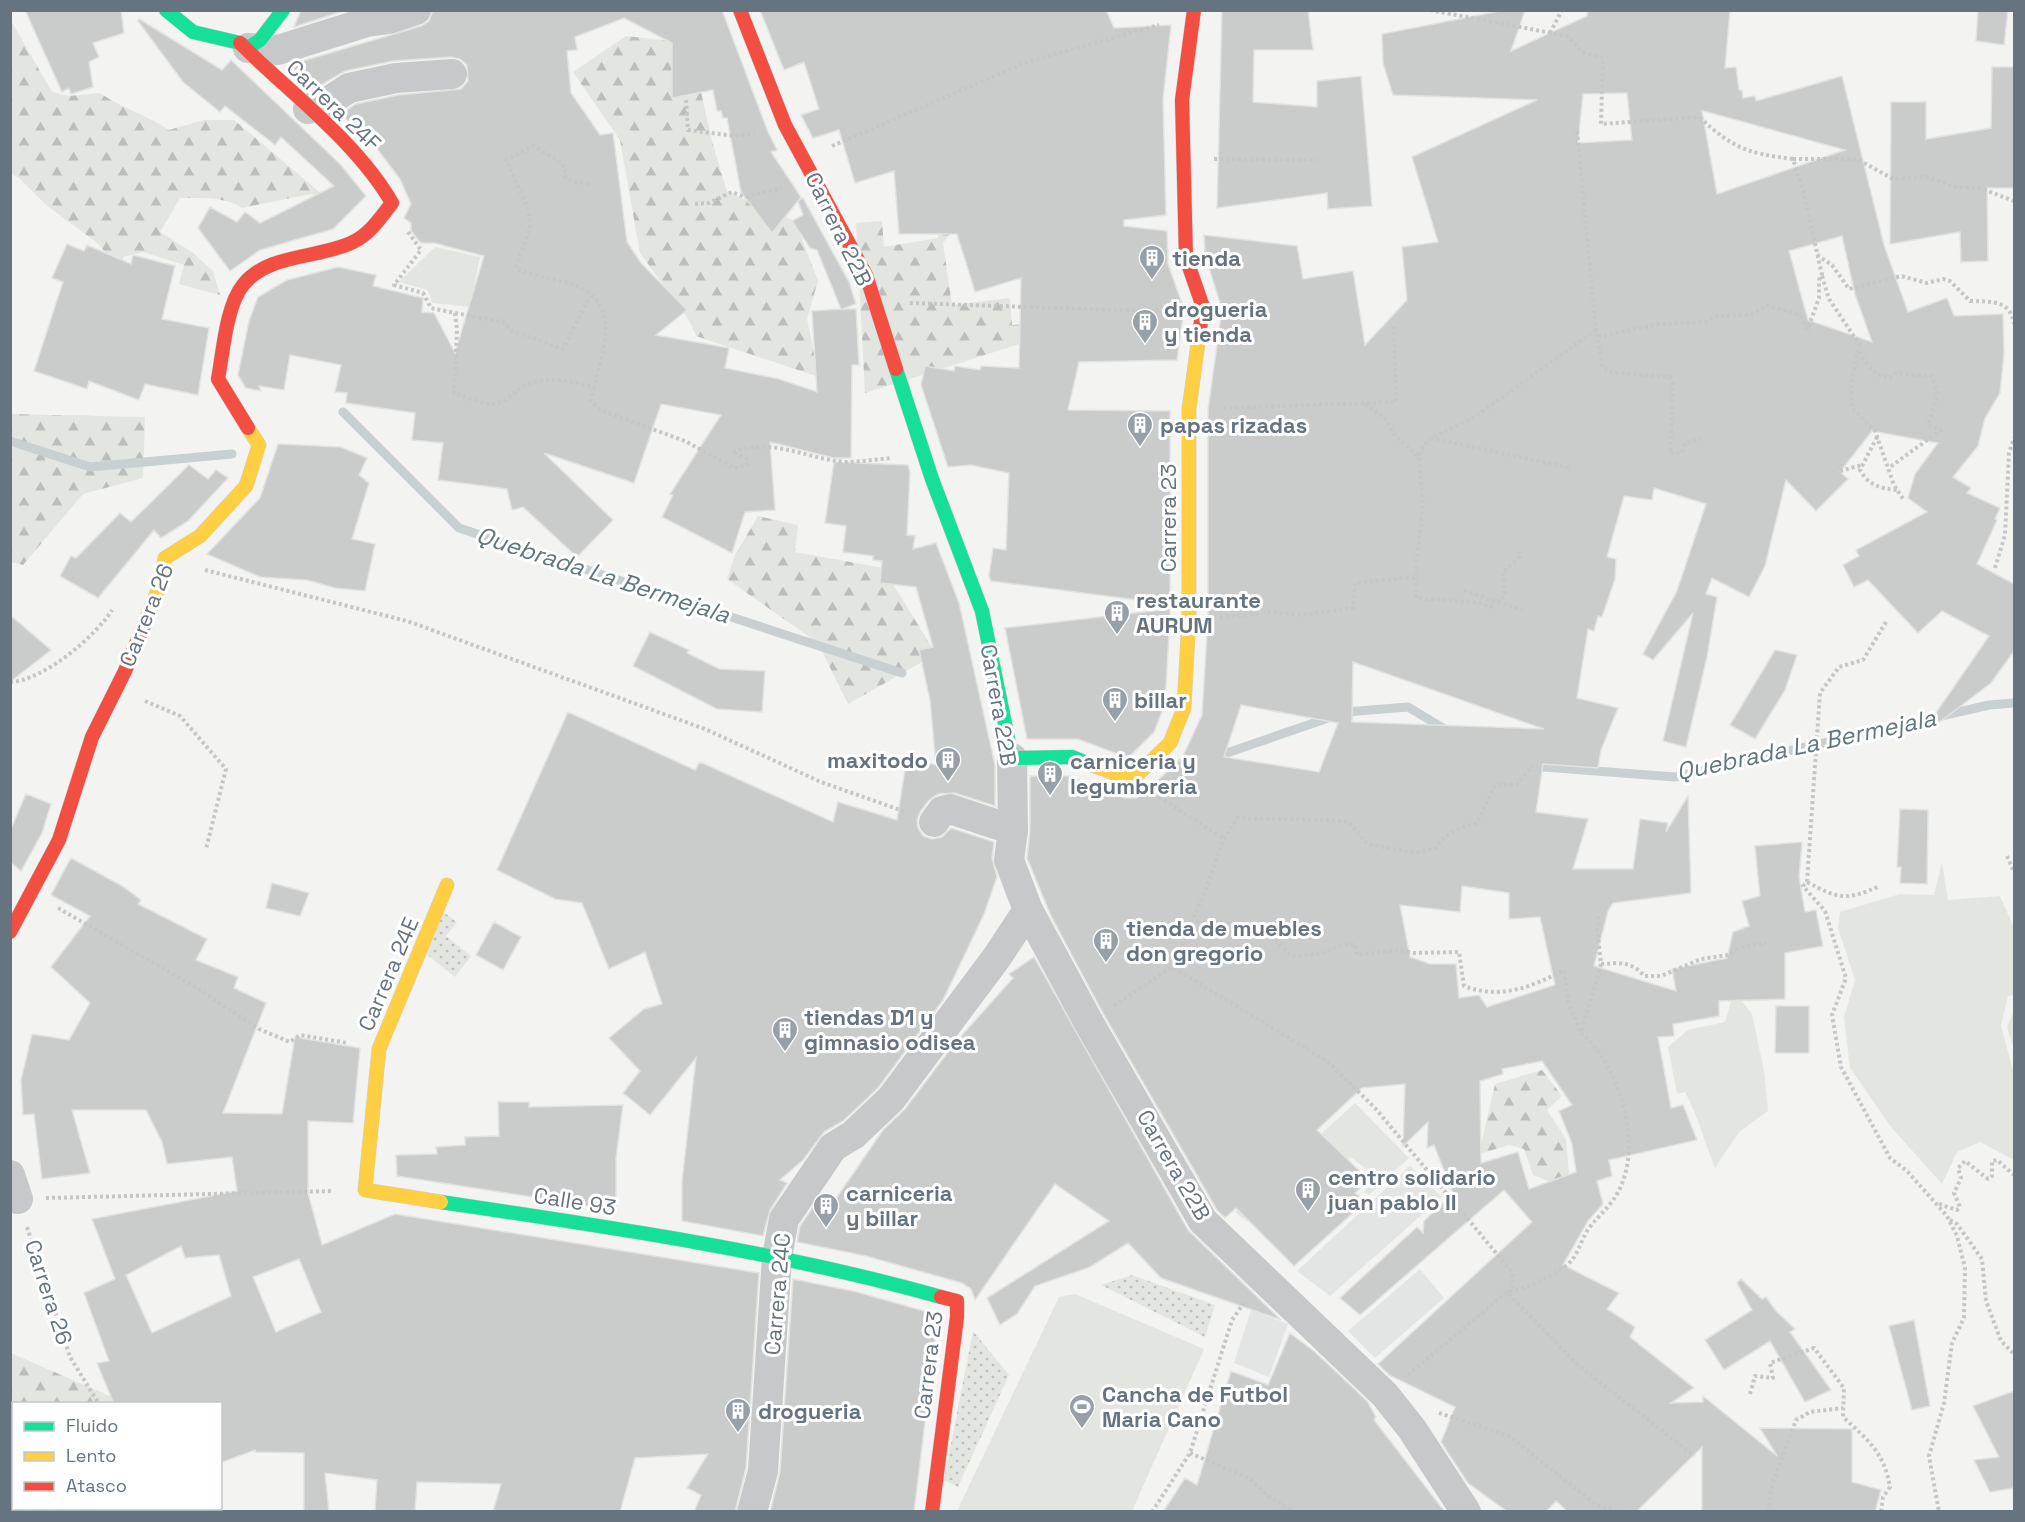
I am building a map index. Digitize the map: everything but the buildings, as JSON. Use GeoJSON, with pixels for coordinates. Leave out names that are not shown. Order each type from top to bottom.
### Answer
{"type":"FeatureCollection","features":[{"type":"Feature","properties":{"kind":"street"},"geometry":{"type":"LineString","coordinates":[[166,10],[193,32],[251,47],[278,50],[367,22],[389,19],[416,10]]}},
{"type":"Feature","properties":{"kind":"street"},"geometry":{"type":"LineString","coordinates":[[251,47],[260,40],[283,10]]}},
{"type":"Feature","properties":{"kind":"street"},"geometry":{"type":"LineString","coordinates":[[251,47],[294,10]]}},
{"type":"Feature","properties":{"kind":"street","name":"Carrera 22B"},"geometry":{"type":"LineString","coordinates":[[740,10],[785,125],[866,275],[924,455],[982,611],[1012,758],[1013,830],[1009,860],[1028,910],[1089,1023],[1203,1221],[1385,1395],[1412,1429],[1466,1512]]}},
{"type":"Feature","properties":{"kind":"street","name":"Carrera 23"},"geometry":{"type":"LineString","coordinates":[[1132,780],[1170,743],[1184,708],[1189,617],[1189,409],[1203,307],[1186,258],[1182,100],[1194,13]]}},
{"type":"Feature","properties":{"kind":"street","name":"Carrera 24F"},"geometry":{"type":"LineString","coordinates":[[251,47],[308,109],[342,137],[365,161],[382,183],[392,202]]}},
{"type":"Feature","properties":{"kind":"street"},"geometry":{"type":"LineString","coordinates":[[308,109],[326,103],[349,88],[396,78],[452,74]]}},
{"type":"Feature","properties":{"kind":"street","name":"Carrera 26"},"geometry":{"type":"LineString","coordinates":[[10,932],[59,840],[93,737],[134,650],[160,585],[165,558],[200,536],[246,486],[259,445],[218,379],[233,309],[243,285],[268,268],[354,242],[367,232],[392,202]]}},
{"type":"Feature","properties":{"kind":"street"},"geometry":{"type":"LineString","coordinates":[[1012,758],[1072,757],[1132,780]]}},
{"type":"Feature","properties":{"kind":"street"},"geometry":{"type":"LineString","coordinates":[[934,822],[942,811],[951,809],[1013,830]]}},
{"type":"Feature","properties":{"kind":"street","name":"Carrera 24E"},"geometry":{"type":"LineString","coordinates":[[365,1190],[379,1048],[447,885]]}},
{"type":"Feature","properties":{"kind":"street","name":"Carrera 24C"},"geometry":{"type":"LineString","coordinates":[[752,1512],[763,1471],[777,1257],[784,1219],[833,1147],[853,1135],[891,1099],[997,957],[1028,910]]}},
{"type":"Feature","properties":{"kind":"street","name":"Calle 93"},"geometry":{"type":"LineString","coordinates":[[365,1190],[576,1222],[777,1257]]}},
{"type":"Feature","properties":{"kind":"street","name":"Carrera 23"},"geometry":{"type":"LineString","coordinates":[[777,1257],[861,1274],[957,1301],[957,1317],[932,1512]]}},
{"type":"Feature","properties":{"kind":"path"},"geometry":{"type":"LineString","coordinates":[[1430,10],[1567,36],[1582,52],[1603,57],[1601,124],[1699,117],[1724,140],[1743,151],[1793,159],[1857,159],[1893,179],[1928,177],[1954,187],[1980,188],[2014,201]]}},
{"type":"Feature","properties":{"kind":"path"},"geometry":{"type":"LineString","coordinates":[[1550,33],[1562,10]]}},
{"type":"Feature","properties":{"kind":"path"},"geometry":{"type":"LineString","coordinates":[[803,158],[1027,62],[1194,13]]}},
{"type":"Feature","properties":{"kind":"path"},"geometry":{"type":"LineString","coordinates":[[686,100],[688,130],[735,136],[785,125]]}},
{"type":"Feature","properties":{"kind":"path"},"geometry":{"type":"LineString","coordinates":[[1577,131],[1596,330],[1606,370],[1670,377],[1673,384],[1670,453],[1682,453],[1685,443],[1703,438]]}},
{"type":"Feature","properties":{"kind":"path"},"geometry":{"type":"LineString","coordinates":[[589,184],[571,181],[564,175],[565,168],[556,159],[533,146],[506,160],[529,211],[530,227],[516,268],[583,289],[603,308],[607,329],[591,400],[600,410],[685,441],[734,468],[747,465],[747,459],[732,452],[777,446],[847,462],[924,455]]}},
{"type":"Feature","properties":{"kind":"path"},"geometry":{"type":"LineString","coordinates":[[1184,159],[1317,160]]}},
{"type":"Feature","properties":{"kind":"path"},"geometry":{"type":"LineString","coordinates":[[1793,159],[1803,190],[1816,255],[1830,299],[1855,336],[1858,351],[1851,383],[1852,408],[1865,419],[1877,436],[1897,490],[1903,499]]}},
{"type":"Feature","properties":{"kind":"path"},"geometry":{"type":"LineString","coordinates":[[695,204],[709,203],[732,192],[744,197],[763,194],[814,178]]}},
{"type":"Feature","properties":{"kind":"path"},"geometry":{"type":"LineString","coordinates":[[392,202],[404,228],[421,250],[394,285],[423,293],[431,308],[503,322],[512,331],[563,349],[590,296]]}},
{"type":"Feature","properties":{"kind":"path"},"geometry":{"type":"LineString","coordinates":[[1816,255],[1832,265],[1849,289],[1900,276],[1927,283],[1943,279],[1950,281],[1970,301],[2001,303],[2012,313],[2014,324]]}},
{"type":"Feature","properties":{"kind":"path"},"geometry":{"type":"LineString","coordinates":[[1598,338],[1659,324],[1706,322],[1716,316],[1750,315],[1768,305],[1778,310],[1792,310],[1805,322],[1808,331],[1819,298],[1819,280],[1822,275]]}},
{"type":"Feature","properties":{"kind":"path"},"geometry":{"type":"LineString","coordinates":[[873,301],[1146,311],[1203,307]]}},
{"type":"Feature","properties":{"kind":"path"},"geometry":{"type":"LineString","coordinates":[[455,313],[457,330],[454,393],[492,404],[508,399],[524,386],[539,382],[578,381],[594,388]]}},
{"type":"Feature","properties":{"kind":"path"},"geometry":{"type":"LineString","coordinates":[[1189,409],[1396,402],[1394,327]]}},
{"type":"Feature","properties":{"kind":"path"},"geometry":{"type":"LineString","coordinates":[[1520,551],[1520,557],[1503,572],[1505,596],[1495,601],[1491,607],[1479,603],[1416,598],[1415,577],[1423,505],[1419,457],[1431,438],[1473,418],[1596,330]]}},
{"type":"Feature","properties":{"kind":"path"},"geometry":{"type":"LineString","coordinates":[[1858,351],[1870,368],[1881,378],[1890,378],[1895,373],[1931,376],[1938,394],[1928,425],[1941,430],[1890,467]]}},
{"type":"Feature","properties":{"kind":"path"},"geometry":{"type":"LineString","coordinates":[[1364,404],[1385,418],[1395,436],[1419,457]]}},
{"type":"Feature","properties":{"kind":"path"},"geometry":{"type":"LineString","coordinates":[[1877,436],[1860,470],[1865,479],[1878,487],[1897,490]]}},
{"type":"Feature","properties":{"kind":"path"},"geometry":{"type":"LineString","coordinates":[[1431,438],[1571,468]]}},
{"type":"Feature","properties":{"kind":"path"},"geometry":{"type":"LineString","coordinates":[[1995,568],[2005,535],[2009,453],[2014,438]]}},
{"type":"Feature","properties":{"kind":"path"},"geometry":{"type":"LineString","coordinates":[[1840,471],[1863,465]]}},
{"type":"Feature","properties":{"kind":"path"},"geometry":{"type":"LineString","coordinates":[[165,558],[216,574],[407,621],[705,729],[821,782],[934,822]]}},
{"type":"Feature","properties":{"kind":"path"},"geometry":{"type":"LineString","coordinates":[[1189,617],[1226,618],[1270,612],[1301,615],[1353,608],[1355,583],[1415,577]]}},
{"type":"Feature","properties":{"kind":"path"},"geometry":{"type":"LineString","coordinates":[[1464,590],[1523,610]]}},
{"type":"Feature","properties":{"kind":"path"},"geometry":{"type":"LineString","coordinates":[[10,682],[56,666],[104,624],[116,605]]}},
{"type":"Feature","properties":{"kind":"path"},"geometry":{"type":"LineString","coordinates":[[1887,622],[1863,660],[1839,667],[1820,693],[1807,882],[1803,886],[1824,911],[1846,978],[1832,1015],[1841,1067],[1890,1158],[1907,1171],[1939,1204],[1949,1219],[1957,1236],[1965,1268],[1964,1318],[1952,1343],[1944,1403],[1929,1456],[1939,1512]]}},
{"type":"Feature","properties":{"kind":"path"},"geometry":{"type":"LineString","coordinates":[[180,716],[226,769],[206,849]]}},
{"type":"Feature","properties":{"kind":"path"},"geometry":{"type":"LineString","coordinates":[[1089,1023],[1172,967],[1190,921],[1206,889],[1224,838],[1237,818],[1294,821],[1312,818],[1349,822],[1367,844],[1415,853],[1436,848],[1442,837],[1461,827],[1477,824],[1495,785],[1517,784],[1533,766]]}},
{"type":"Feature","properties":{"kind":"path"},"geometry":{"type":"LineString","coordinates":[[1132,780],[1224,838]]}},
{"type":"Feature","properties":{"kind":"path"},"geometry":{"type":"LineString","coordinates":[[2007,856],[2014,872]]}},
{"type":"Feature","properties":{"kind":"path"},"geometry":{"type":"LineString","coordinates":[[1807,882],[1833,896],[1843,897],[1862,894],[1880,886]]}},
{"type":"Feature","properties":{"kind":"path"},"geometry":{"type":"LineString","coordinates":[[32,893],[197,987],[259,1029],[290,1042],[300,1035],[379,1048]]}},
{"type":"Feature","properties":{"kind":"path"},"geometry":{"type":"LineString","coordinates":[[1581,1033],[1601,964],[1597,928],[1599,914]]}},
{"type":"Feature","properties":{"kind":"path"},"geometry":{"type":"LineString","coordinates":[[1190,921],[1227,923],[1267,931],[1292,956],[1320,954],[1339,946],[1355,944],[1357,955],[1396,950],[1413,953],[1458,952],[1464,986],[1488,992],[1512,992],[1564,970],[1568,1001],[1581,1033],[1598,1047],[1623,1101],[1629,1150],[1626,1169],[1620,1190],[1589,1228],[1571,1261],[1520,1291],[1507,1292]]}},
{"type":"Feature","properties":{"kind":"path"},"geometry":{"type":"LineString","coordinates":[[1601,964],[1629,963],[1637,967],[1644,976],[1661,976],[1701,959],[1728,955],[1740,948],[1766,943]]}},
{"type":"Feature","properties":{"kind":"path"},"geometry":{"type":"LineString","coordinates":[[1172,967],[1327,1060],[1374,1108],[1512,1272],[1514,1285],[1507,1292],[1385,1395]]}},
{"type":"Feature","properties":{"kind":"path"},"geometry":{"type":"LineString","coordinates":[[1939,1204],[1957,1210],[1960,1207],[1954,1193],[1961,1178],[1958,1168],[1965,1161],[1988,1179],[1992,1176],[1992,1161],[1997,1160],[2014,1176]]}},
{"type":"Feature","properties":{"kind":"path"},"geometry":{"type":"LineString","coordinates":[[14,1187],[365,1190]]}},
{"type":"Feature","properties":{"kind":"path","name":"Carrera 26"},"geometry":{"type":"LineString","coordinates":[[14,1187],[70,1357],[98,1402]]}},
{"type":"Feature","properties":{"kind":"path"},"geometry":{"type":"LineString","coordinates":[[1949,1219],[1956,1224],[1982,1259],[1986,1301],[2001,1341],[2014,1354]]}},
{"type":"Feature","properties":{"kind":"path"},"geometry":{"type":"LineString","coordinates":[[1152,1512],[1190,1452],[1232,1320],[1261,1277]]}},
{"type":"Feature","properties":{"kind":"path"},"geometry":{"type":"LineString","coordinates":[[1507,1292],[1578,1365],[1694,1456]]}},
{"type":"Feature","properties":{"kind":"path"},"geometry":{"type":"LineString","coordinates":[[1750,1394],[1755,1376],[1773,1378],[1770,1363],[1814,1348],[1844,1388],[1843,1417],[1867,1439],[1886,1465],[1890,1487],[1883,1497],[1881,1512]]}},
{"type":"Feature","properties":{"kind":"path"},"geometry":{"type":"LineString","coordinates":[[1768,1512],[1773,1482],[1796,1420],[1810,1412],[1844,1408]]}},
{"type":"Feature","properties":{"kind":"path"},"geometry":{"type":"LineString","coordinates":[[1429,1410],[1509,1436],[1595,1504],[1617,1512]]}},
{"type":"Feature","properties":{"kind":"path"},"geometry":{"type":"LineString","coordinates":[[1190,1452],[1250,1479],[1267,1495],[1293,1512]]}},
{"type":"Feature","properties":{"kind":"shaded area"},"geometry":{"type":"Polygon","coordinates":[[[1410,1166],[1442,1197],[1330,1296],[1297,1271],[1410,1166]]]}},
{"type":"Feature","properties":{"kind":"shaded area"},"geometry":{"type":"Polygon","coordinates":[[[1420,1269],[1444,1298],[1375,1358],[1348,1331],[1420,1269]]]}},
{"type":"Feature","properties":{"kind":"shaded area"},"geometry":{"type":"Polygon","coordinates":[[[1251,1310],[1288,1324],[1269,1377],[1234,1363],[1251,1310]]]}},
{"type":"Feature","properties":{"kind":"green space"},"geometry":{"type":"Polygon","coordinates":[[[10,19],[52,92],[69,96],[100,93],[169,130],[204,120],[234,120],[323,195],[323,199],[311,194],[242,208],[228,201],[180,198],[160,232],[192,252],[213,271],[220,295],[179,284],[184,265],[143,252],[123,257],[119,265],[106,262],[105,252],[96,242],[46,205],[19,178],[11,174],[10,19]]]}},
{"type":"Feature","properties":{"kind":"green space"},"geometry":{"type":"Polygon","coordinates":[[[626,36],[690,43],[712,141],[727,192],[795,221],[818,281],[807,319],[819,377],[696,336],[689,320],[640,253],[620,140],[573,72],[626,36]]]}},
{"type":"Feature","properties":{"kind":"green space"},"geometry":{"type":"Polygon","coordinates":[[[882,221],[884,247],[938,238],[940,226],[951,233],[943,243],[952,305],[1010,298],[1012,325],[1101,318],[865,393],[856,223],[882,221]]]}},
{"type":"Feature","properties":{"kind":"green space"},"geometry":{"type":"Polygon","coordinates":[[[435,247],[480,257],[474,286],[483,289],[472,307],[432,303],[428,290],[399,282],[435,247]]]}},
{"type":"Feature","properties":{"kind":"green space"},"geometry":{"type":"Polygon","coordinates":[[[10,414],[145,417],[143,478],[83,494],[23,565],[11,562],[10,414]]]}},
{"type":"Feature","properties":{"kind":"green space"},"geometry":{"type":"Polygon","coordinates":[[[758,516],[798,525],[795,552],[883,568],[936,654],[848,704],[818,643],[727,579],[735,555],[758,516]]]}},
{"type":"Feature","properties":{"kind":"green space"},"geometry":{"type":"Polygon","coordinates":[[[1942,862],[1948,900],[2000,896],[2014,928],[2014,995],[2008,996],[2001,1026],[2014,1074],[2014,1160],[1980,1142],[1957,1152],[1942,1184],[1891,1127],[1850,1068],[1844,1017],[1855,980],[1838,928],[1840,912],[1900,894],[1934,895],[1942,862]]]}},
{"type":"Feature","properties":{"kind":"green space"},"geometry":{"type":"Polygon","coordinates":[[[442,911],[457,922],[446,936],[471,956],[455,977],[415,945],[442,911]]]}},
{"type":"Feature","properties":{"kind":"green space"},"geometry":{"type":"Polygon","coordinates":[[[1734,991],[1752,1014],[1764,1071],[1768,1111],[1739,1132],[1715,1168],[1690,1101],[1685,1092],[1677,1094],[1668,1047],[1688,1030],[1725,1022],[1734,991]]]}},
{"type":"Feature","properties":{"kind":"green space"},"geometry":{"type":"Polygon","coordinates":[[[2014,1011],[2014,1050],[2007,1027],[2014,1011]]]}},
{"type":"Feature","properties":{"kind":"green space"},"geometry":{"type":"Polygon","coordinates":[[[1542,1070],[1562,1096],[1547,1110],[1566,1139],[1571,1196],[1557,1203],[1548,1181],[1533,1175],[1524,1149],[1509,1145],[1479,1154],[1495,1084],[1542,1070]]]}},
{"type":"Feature","properties":{"kind":"green space"},"geometry":{"type":"Polygon","coordinates":[[[1355,1103],[1409,1158],[1369,1195],[1364,1192],[1376,1177],[1351,1157],[1330,1171],[1311,1156],[1248,1222],[1235,1212],[1355,1103]]]}},
{"type":"Feature","properties":{"kind":"green space"},"geometry":{"type":"Polygon","coordinates":[[[1132,1275],[1215,1305],[1205,1337],[1101,1285],[1132,1275]]]}},
{"type":"Feature","properties":{"kind":"green space","name":"Cancha de Futbol Maria Cano"},"geometry":{"type":"Polygon","coordinates":[[[1075,1294],[1204,1349],[1132,1511],[957,1511],[1059,1297],[1075,1294]]]}},
{"type":"Feature","properties":{"kind":"green space"},"geometry":{"type":"Polygon","coordinates":[[[973,1331],[1009,1375],[958,1487],[944,1480],[973,1331]]]}},
{"type":"Feature","properties":{"kind":"green space"},"geometry":{"type":"Polygon","coordinates":[[[11,1353],[123,1402],[12,1402],[11,1503],[11,1353]]]}},
{"type":"Feature","properties":{"kind":"waterway","name":"Quebrada La Bermejala"},"geometry":{"type":"LineString","coordinates":[[343,412],[459,528],[902,673]]}},
{"type":"Feature","properties":{"kind":"waterway","name":"Quebrada La Bermejala"},"geometry":{"type":"LineString","coordinates":[[10,441],[90,467],[232,454]]}},
{"type":"Feature","properties":{"kind":"waterway","name":"Quebrada La Bermejala"},"geometry":{"type":"LineString","coordinates":[[1530,766],[1675,777],[1989,705],[2014,703]]}},
{"type":"Feature","properties":{"kind":"waterway","name":"Quebrada La Bermejala"},"geometry":{"type":"LineString","coordinates":[[1215,757],[1346,712],[1408,707],[1448,731]]}},
{"type":"Feature","properties":{"kind":"traffic: fast"},"geometry":{"type":"LineString","coordinates":[[166,10],[193,32],[240,43],[248,48],[260,40],[283,10]]}},
{"type":"Feature","properties":{"kind":"traffic: fast"},"geometry":{"type":"LineString","coordinates":[[896,369],[932,479],[982,611],[1012,758],[1072,757],[1087,763]]}},
{"type":"Feature","properties":{"kind":"traffic: fast"},"geometry":{"type":"LineString","coordinates":[[441,1202],[755,1253],[818,1266],[941,1297]]}},
{"type":"Feature","properties":{"kind":"traffic: slow"},"geometry":{"type":"LineString","coordinates":[[1087,763],[1132,780],[1170,743],[1184,708],[1189,617],[1189,409],[1199,336]]}},
{"type":"Feature","properties":{"kind":"traffic: slow"},"geometry":{"type":"LineString","coordinates":[[143,627],[160,585],[165,558],[200,536],[246,486],[259,445],[248,428]]}},
{"type":"Feature","properties":{"kind":"traffic: slow"},"geometry":{"type":"LineString","coordinates":[[441,1202],[365,1190],[379,1049],[447,885]]}},
{"type":"Feature","properties":{"kind":"traffic: jam"},"geometry":{"type":"LineString","coordinates":[[740,10],[785,125],[866,275],[896,369]]}},
{"type":"Feature","properties":{"kind":"traffic: jam"},"geometry":{"type":"LineString","coordinates":[[1194,10],[1182,100],[1186,258],[1203,307],[1199,336]]}},
{"type":"Feature","properties":{"kind":"traffic: jam"},"geometry":{"type":"LineString","coordinates":[[240,43],[342,139],[361,159],[392,203],[370,230],[359,239],[340,247],[266,267],[243,285],[237,294],[229,317],[218,379],[248,428]]}},
{"type":"Feature","properties":{"kind":"traffic: jam"},"geometry":{"type":"LineString","coordinates":[[10,932],[59,840],[92,737],[125,671],[143,627]]}},
{"type":"Feature","properties":{"kind":"traffic: jam"},"geometry":{"type":"LineString","coordinates":[[932,1512],[957,1317],[957,1301],[941,1297]]}},
{"type":"Feature","properties":{"kind":"place","name":"tienda"},"geometry":{"type":"Point","coordinates":[1152,281]}},
{"type":"Feature","properties":{"kind":"place","name":"drogueria y tienda"},"geometry":{"type":"Point","coordinates":[1145,345]}},
{"type":"Feature","properties":{"kind":"place","name":"papas rizadas"},"geometry":{"type":"Point","coordinates":[1140,448]}},
{"type":"Feature","properties":{"kind":"place","name":"restaurante AURUM"},"geometry":{"type":"Point","coordinates":[1117,636]}},
{"type":"Feature","properties":{"kind":"place","name":"billar"},"geometry":{"type":"Point","coordinates":[1115,723]}},
{"type":"Feature","properties":{"kind":"place","name":"maxitodo"},"geometry":{"type":"Point","coordinates":[948,783]}},
{"type":"Feature","properties":{"kind":"place","name":"carniceria y legumbreria"},"geometry":{"type":"Point","coordinates":[1050,797]}},
{"type":"Feature","properties":{"kind":"place","name":"tienda de muebles don gregorio"},"geometry":{"type":"Point","coordinates":[1106,964]}},
{"type":"Feature","properties":{"kind":"place","name":"tiendas D1 y gimnasio odisea"},"geometry":{"type":"Point","coordinates":[785,1053]}},
{"type":"Feature","properties":{"kind":"place","name":"centro solidario juan pablo II"},"geometry":{"type":"Point","coordinates":[1308,1213]}},
{"type":"Feature","properties":{"kind":"place","name":"carniceria y billar"},"geometry":{"type":"Point","coordinates":[826,1229]}},
{"type":"Feature","properties":{"kind":"place","name":"Cancha de Futbol Maria Cano"},"geometry":{"type":"Point","coordinates":[1082,1430]}},
{"type":"Feature","properties":{"kind":"place","name":"drogueria"},"geometry":{"type":"Point","coordinates":[738,1434]}}]}
